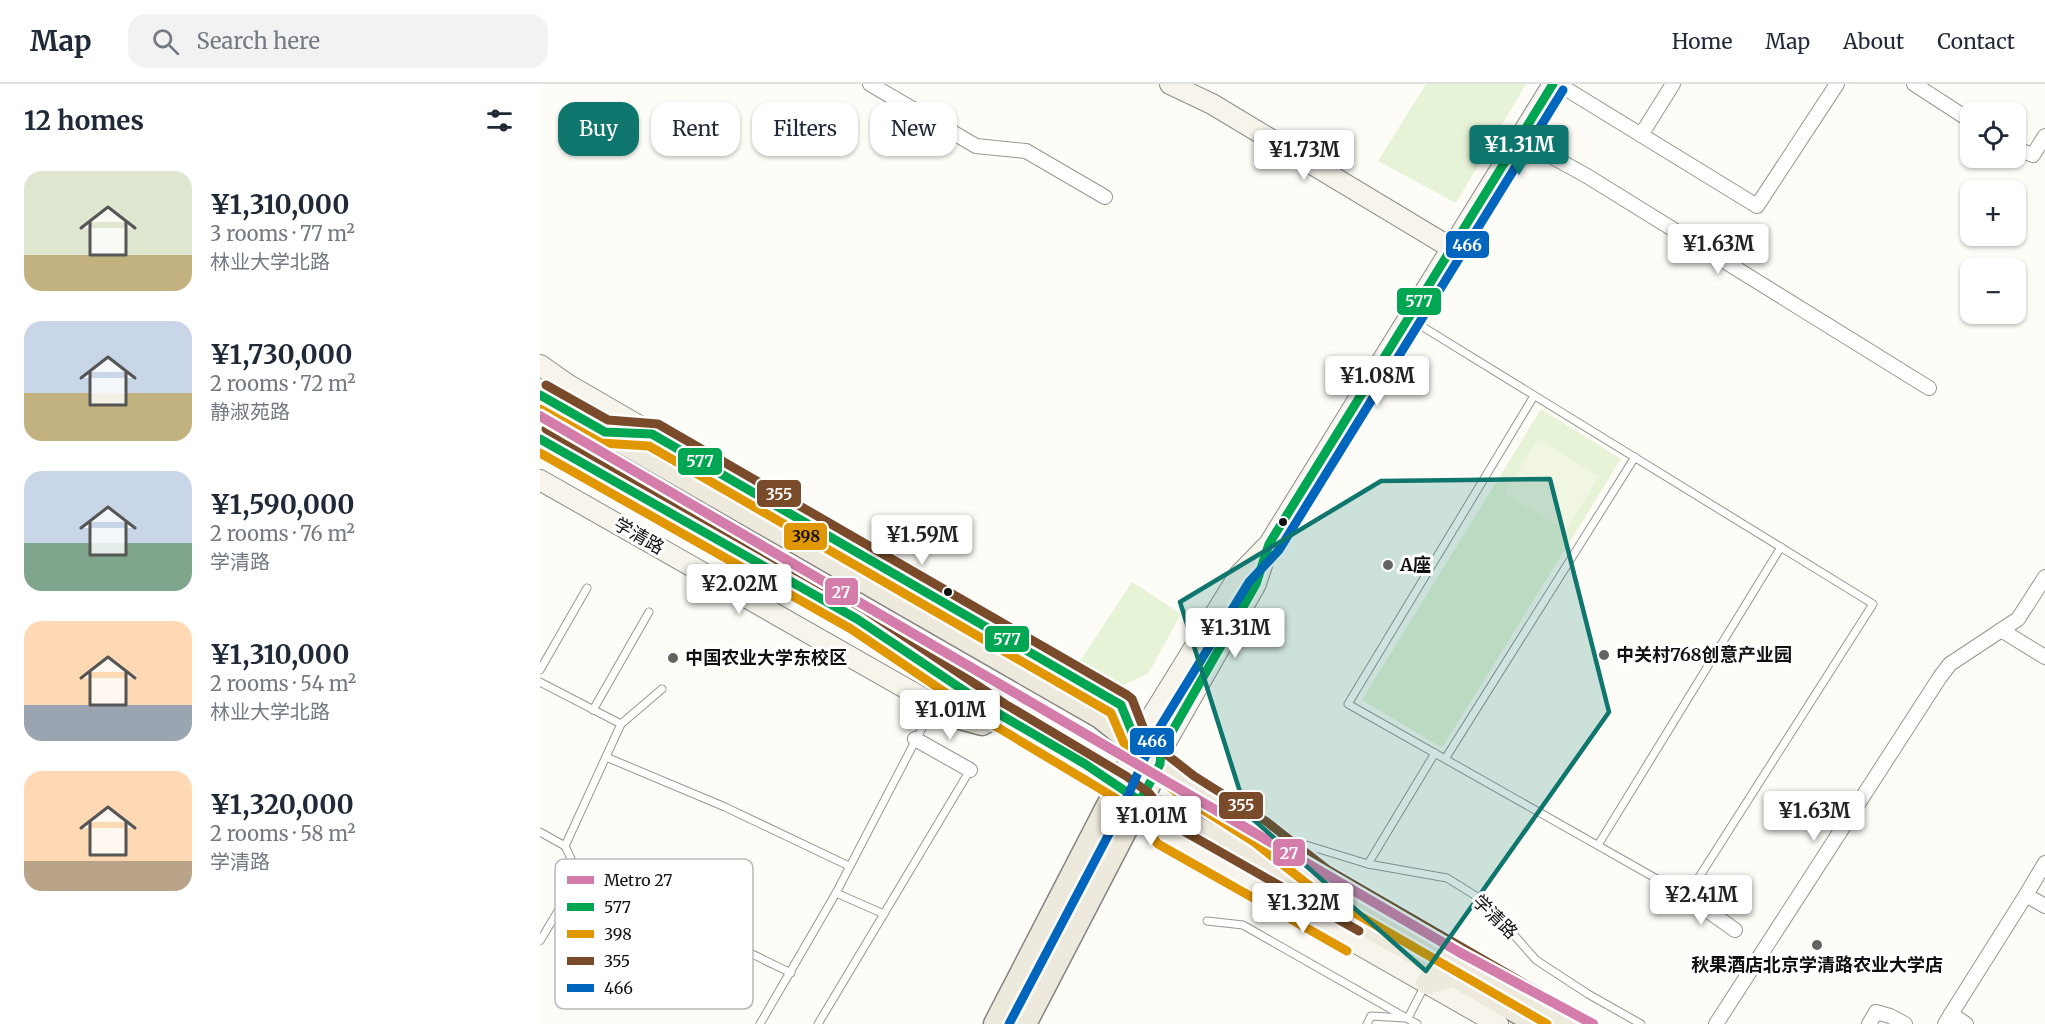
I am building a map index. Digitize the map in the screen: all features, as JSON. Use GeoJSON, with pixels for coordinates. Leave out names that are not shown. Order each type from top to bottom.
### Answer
{"type":"FeatureCollection","features":[{"type":"Feature","properties":{"kind":"main road","name":"学清路"},"geometry":{"type":"LineString","coordinates":[[540,395],[1100,717],[1187,786],[1261,832],[1321,880],[1571,1024]]}},
{"type":"Feature","properties":{"kind":"main road"},"geometry":{"type":"LineString","coordinates":[[605,432],[652,434]]}},
{"type":"Feature","properties":{"kind":"main road","name":"学清路"},"geometry":{"type":"LineString","coordinates":[[540,439],[857,619],[999,714],[1140,801],[1182,819],[1538,1024]]}},
{"type":"Feature","properties":{"kind":"main road"},"geometry":{"type":"LineString","coordinates":[[956,717],[982,723],[999,714]]}},
{"type":"Feature","properties":{"kind":"main road"},"geometry":{"type":"LineString","coordinates":[[995,1024],[1138,747]]}},
{"type":"Feature","properties":{"kind":"main road"},"geometry":{"type":"LineString","coordinates":[[1028,1023],[1160,764]]}},
{"type":"Feature","properties":{"kind":"main road"},"geometry":{"type":"LineString","coordinates":[[1426,983],[1453,976]]}},
{"type":"Feature","properties":{"kind":"street"},"geometry":{"type":"LineString","coordinates":[[870,84],[976,146],[1026,151],[1105,197]]}},
{"type":"Feature","properties":{"kind":"street"},"geometry":{"type":"LineString","coordinates":[[1170,84],[1212,104],[1453,249]]}},
{"type":"Feature","properties":{"kind":"street"},"geometry":{"type":"LineString","coordinates":[[1138,747],[1144,729],[1239,575],[1269,544],[1553,84]]}},
{"type":"Feature","properties":{"kind":"street"},"geometry":{"type":"LineString","coordinates":[[1558,84],[1757,206],[1837,84]]}},
{"type":"Feature","properties":{"kind":"street"},"geometry":{"type":"LineString","coordinates":[[1641,135],[1672,84]]}},
{"type":"Feature","properties":{"kind":"street"},"geometry":{"type":"LineString","coordinates":[[1914,84],[1960,113]]}},
{"type":"Feature","properties":{"kind":"street"},"geometry":{"type":"LineString","coordinates":[[2026,152],[2033,154],[2045,136]]}},
{"type":"Feature","properties":{"kind":"street"},"geometry":{"type":"LineString","coordinates":[[1520,139],[1587,176],[1929,388]]}},
{"type":"Feature","properties":{"kind":"street"},"geometry":{"type":"LineString","coordinates":[[540,365],[567,384],[652,434],[1121,705],[1138,747]]}},
{"type":"Feature","properties":{"kind":"street","name":"学清路"},"geometry":{"type":"LineString","coordinates":[[540,480],[956,717]]}},
{"type":"Feature","properties":{"kind":"street"},"geometry":{"type":"LineString","coordinates":[[1160,764],[1161,751],[1256,584],[1269,544]]}},
{"type":"Feature","properties":{"kind":"street"},"geometry":{"type":"LineString","coordinates":[[1716,1024],[1940,676],[1950,664],[2018,619],[2045,577]]}},
{"type":"Feature","properties":{"kind":"street"},"geometry":{"type":"LineString","coordinates":[[2001,630],[2045,657]]}},
{"type":"Feature","properties":{"kind":"street"},"geometry":{"type":"LineString","coordinates":[[915,739],[970,770]]}},
{"type":"Feature","properties":{"kind":"street","name":"学清路"},"geometry":{"type":"LineString","coordinates":[[1140,801],[1164,834],[1498,1024]]}},
{"type":"Feature","properties":{"kind":"street"},"geometry":{"type":"LineString","coordinates":[[1966,1024],[1948,1019],[2045,863]]}},
{"type":"Feature","properties":{"kind":"street"},"geometry":{"type":"LineString","coordinates":[[2026,895],[2045,906]]}},
{"type":"Feature","properties":{"kind":"street"},"geometry":{"type":"LineString","coordinates":[[1687,896],[1734,930]]}},
{"type":"Feature","properties":{"kind":"street"},"geometry":{"type":"LineString","coordinates":[[1869,1024],[1876,1012],[1905,1024]]}},
{"type":"Feature","properties":{"kind":"lane"},"geometry":{"type":"LineString","coordinates":[[1410,319],[1873,604],[1687,896],[1348,704],[1534,396]]}},
{"type":"Feature","properties":{"kind":"lane"},"geometry":{"type":"LineString","coordinates":[[1445,759],[1635,457]]}},
{"type":"Feature","properties":{"kind":"lane"},"geometry":{"type":"LineString","coordinates":[[1598,845],[1781,547]]}},
{"type":"Feature","properties":{"kind":"lane"},"geometry":{"type":"LineString","coordinates":[[540,670],[587,588]]}},
{"type":"Feature","properties":{"kind":"lane"},"geometry":{"type":"LineString","coordinates":[[593,710],[649,612]]}},
{"type":"Feature","properties":{"kind":"lane"},"geometry":{"type":"LineString","coordinates":[[540,682],[621,724]]}},
{"type":"Feature","properties":{"kind":"lane"},"geometry":{"type":"LineString","coordinates":[[565,846],[621,724],[662,689]]}},
{"type":"Feature","properties":{"kind":"lane"},"geometry":{"type":"LineString","coordinates":[[760,1024],[836,893],[934,705]]}},
{"type":"Feature","properties":{"kind":"lane"},"geometry":{"type":"LineString","coordinates":[[1368,864],[1435,753]]}},
{"type":"Feature","properties":{"kind":"lane"},"geometry":{"type":"LineString","coordinates":[[606,756],[725,807],[849,866]]}},
{"type":"Feature","properties":{"kind":"lane"},"geometry":{"type":"LineString","coordinates":[[818,1024],[970,770]]}},
{"type":"Feature","properties":{"kind":"lane"},"geometry":{"type":"LineString","coordinates":[[540,832],[565,846],[571,859]]}},
{"type":"Feature","properties":{"kind":"lane","name":"学清路"},"geometry":{"type":"LineString","coordinates":[[1261,832],[1368,864],[1447,878],[1484,901],[1536,960],[1588,994],[1641,1024]]}},
{"type":"Feature","properties":{"kind":"lane"},"geometry":{"type":"LineString","coordinates":[[836,893],[884,914]]}},
{"type":"Feature","properties":{"kind":"lane"},"geometry":{"type":"LineString","coordinates":[[540,941],[555,916]]}},
{"type":"Feature","properties":{"kind":"lane"},"geometry":{"type":"LineString","coordinates":[[1207,921],[1243,925],[1417,1024]]}},
{"type":"Feature","properties":{"kind":"lane"},"geometry":{"type":"LineString","coordinates":[[753,955],[791,973]]}},
{"type":"Feature","properties":{"kind":"lane"},"geometry":{"type":"LineString","coordinates":[[1409,1021],[1426,983]]}},
{"type":"Feature","properties":{"kind":"lane"},"geometry":{"type":"LineString","coordinates":[[1366,1024],[1371,1016],[1409,1021]]}},
{"type":"Feature","properties":{"kind":"highlighted area"},"geometry":{"type":"Polygon","coordinates":[[[1550,479],[1609,712],[1426,971],[1247,814],[1180,602],[1381,481],[1550,479]]]}},
{"type":"Feature","properties":{"kind":"green space"},"geometry":{"type":"Polygon","coordinates":[[[1426,84],[1526,84],[1456,203],[1378,161],[1426,84]]]}},
{"type":"Feature","properties":{"kind":"green space"},"geometry":{"type":"Polygon","coordinates":[[[1541,409],[1621,459],[1442,748],[1362,700],[1541,409]]]}},
{"type":"Feature","properties":{"kind":"green space"},"geometry":{"type":"Polygon","coordinates":[[[1538,439],[1599,476],[1567,530],[1504,494],[1538,439]]]}},
{"type":"Feature","properties":{"kind":"green space"},"geometry":{"type":"Polygon","coordinates":[[[1132,582],[1181,614],[1148,674],[1109,691],[1073,672],[1132,582]]]}},
{"type":"Feature","properties":{"kind":"metro line","name":"27"},"geometry":{"type":"LineString","coordinates":[[540,416],[1459,952],[1593,1024]]}},
{"type":"Feature","properties":{"kind":"transit line","name":"577"},"geometry":{"type":"LineString","coordinates":[[540,439],[857,619],[999,714],[1085,764],[1140,801],[1160,764],[1161,751],[1256,584],[1269,544],[1553,84]]}},
{"type":"Feature","properties":{"kind":"transit line","name":"466"},"geometry":{"type":"LineString","coordinates":[[1009,1024],[1121,811],[1155,735],[1249,582],[1279,550],[1563,90]]}},
{"type":"Feature","properties":{"kind":"transit line","name":"355"},"geometry":{"type":"LineString","coordinates":[[546,385],[608,420],[658,424],[1127,695],[1132,699],[1148,740],[1194,776],[1267,822],[1328,870],[1577,1014]]}},
{"type":"Feature","properties":{"kind":"transit line","name":"577"},"geometry":{"type":"LineString","coordinates":[[540,395],[605,432],[652,434],[1121,705],[1138,747]]}},
{"type":"Feature","properties":{"kind":"transit line","name":"398"},"geometry":{"type":"LineString","coordinates":[[540,409],[601,443],[649,446],[1111,713],[1129,755],[1180,795],[1254,842],[1315,890],[1547,1024]]}},
{"type":"Feature","properties":{"kind":"transit line","name":"355"},"geometry":{"type":"LineString","coordinates":[[546,429],[864,609],[1005,704],[1126,776],[1149,793],[1173,825],[1359,931]]}},
{"type":"Feature","properties":{"kind":"transit line","name":"398"},"geometry":{"type":"LineString","coordinates":[[540,453],[851,629],[992,724],[1132,810],[1158,844],[1347,951]]}},
{"type":"Feature","properties":{"kind":"place","name":"A座"},"geometry":{"type":"Point","coordinates":[1388,565]}},
{"type":"Feature","properties":{"kind":"place","name":"中关村768创意产业园"},"geometry":{"type":"Point","coordinates":[1604,655]}},
{"type":"Feature","properties":{"kind":"place","name":"中国农业大学东校区"},"geometry":{"type":"Point","coordinates":[673,658]}},
{"type":"Feature","properties":{"kind":"place","name":"秋果酒店北京学清路农业大学店"},"geometry":{"type":"Point","coordinates":[1817,945]}}]}
